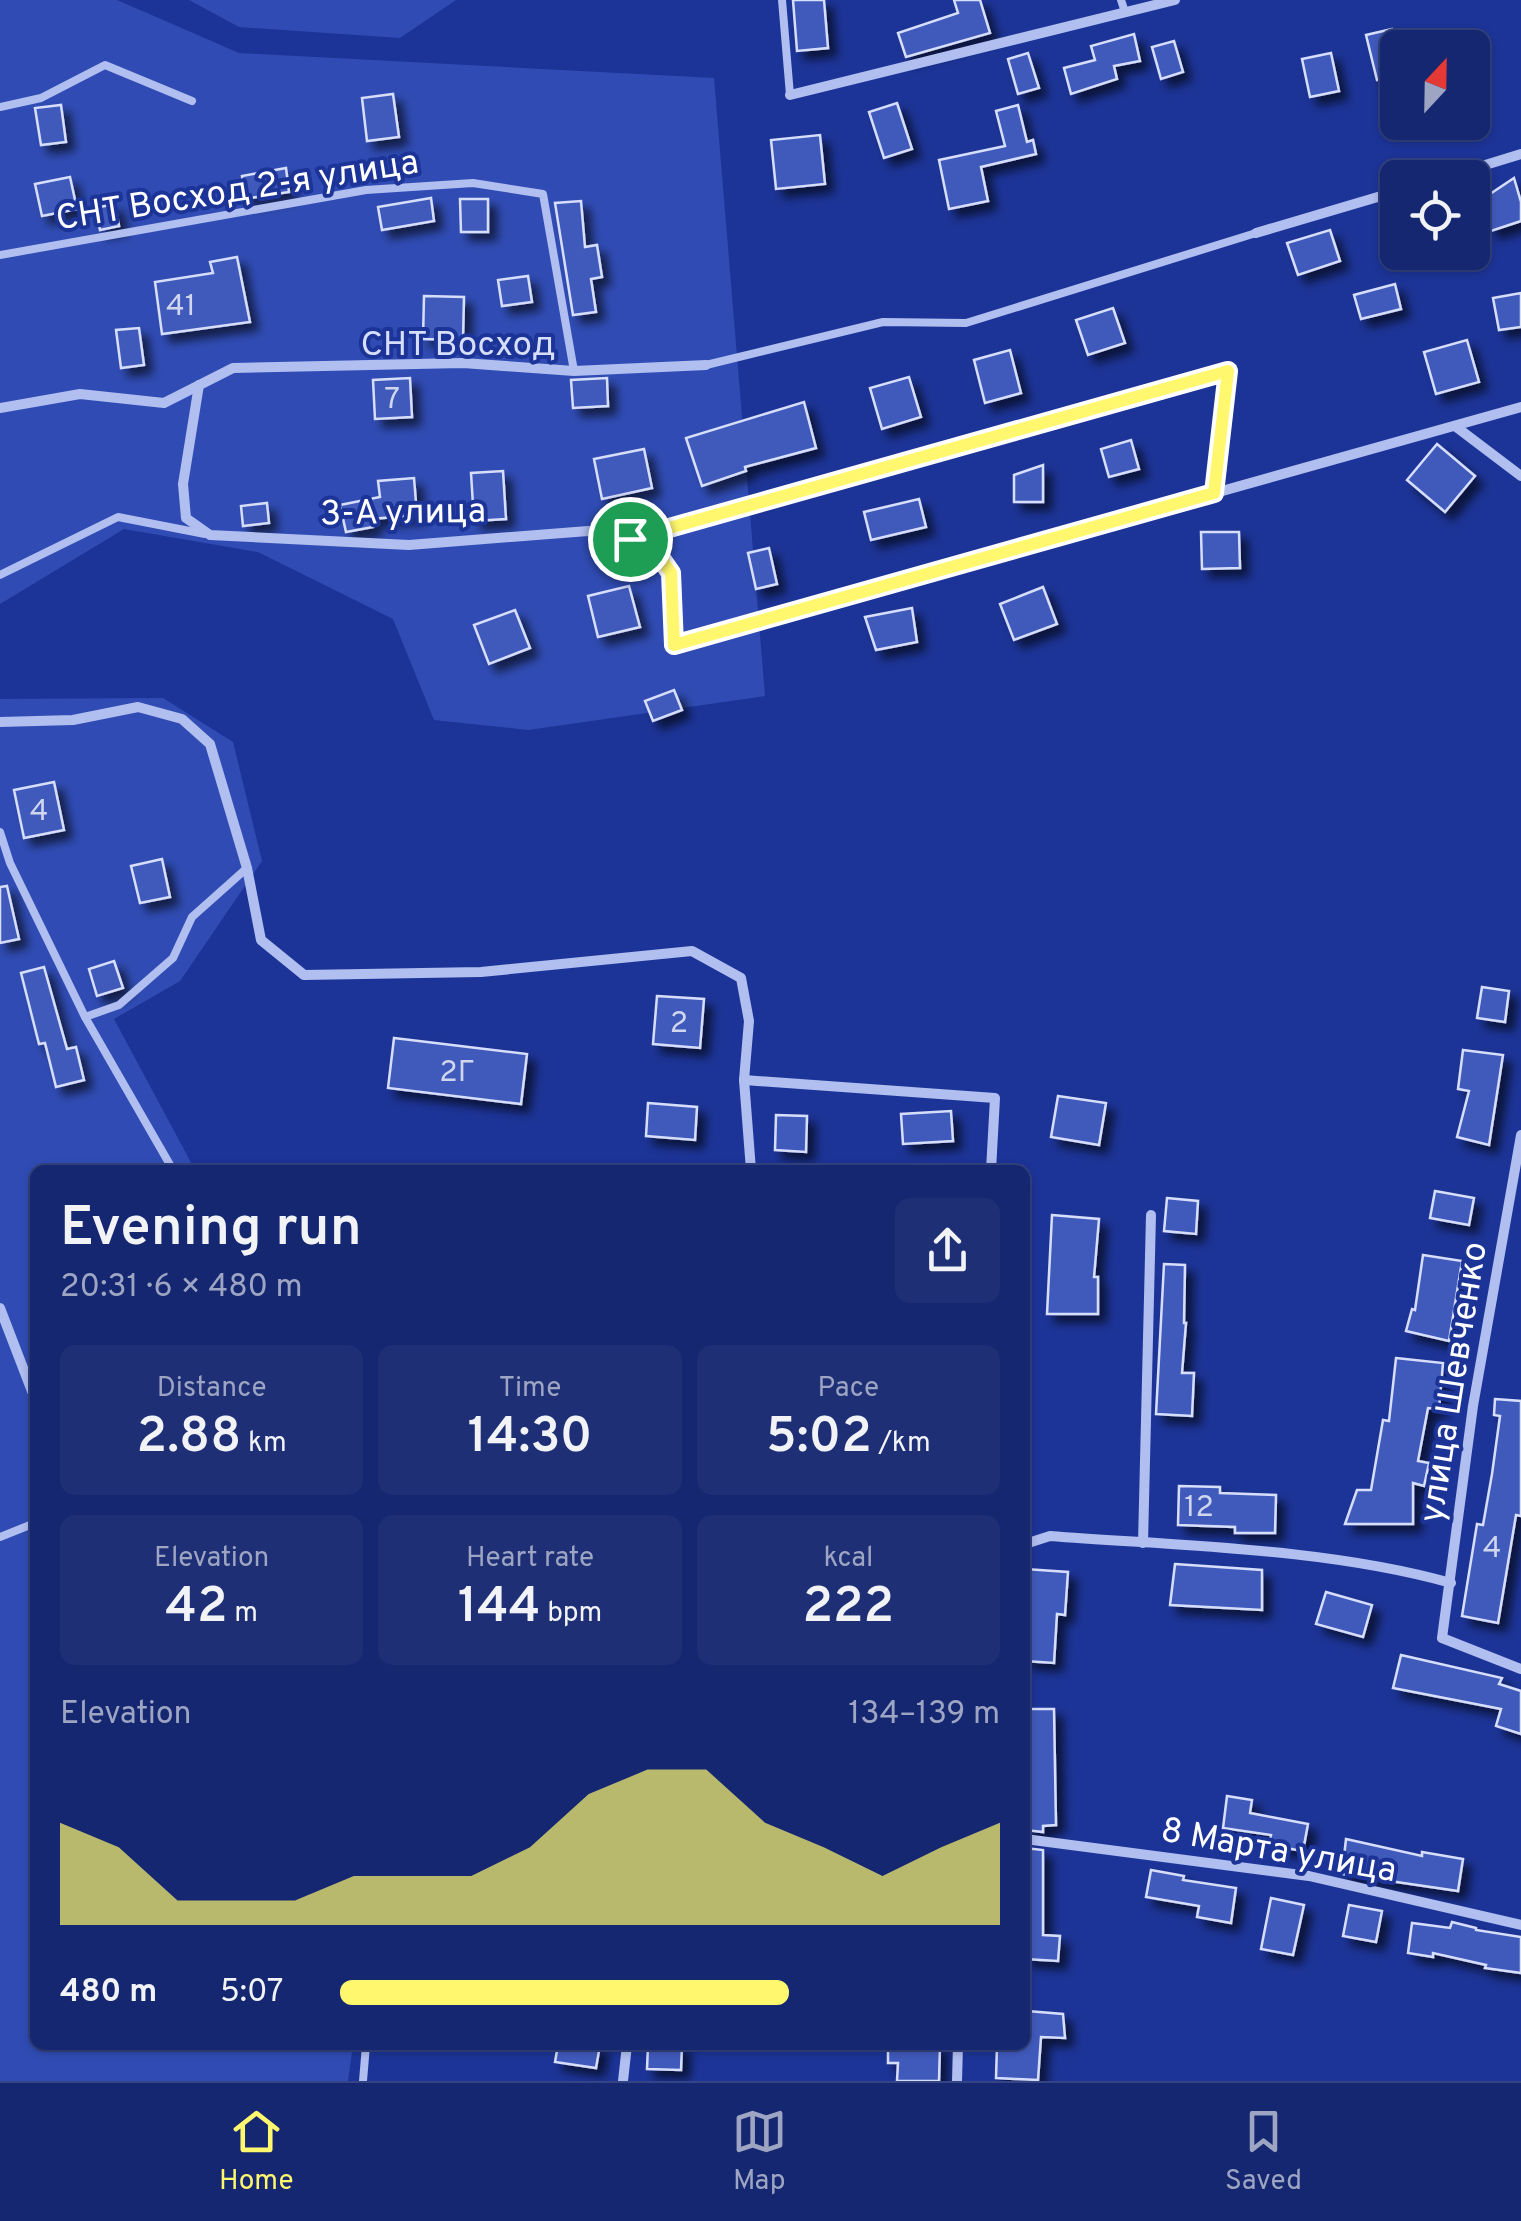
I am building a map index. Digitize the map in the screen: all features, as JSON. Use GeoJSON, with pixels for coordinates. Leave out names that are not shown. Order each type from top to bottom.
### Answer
{"type":"FeatureCollection","features":[{"type":"Feature","properties":{"kind":"street"},"geometry":{"type":"LineString","coordinates":[[790,95],[1175,0]]}},
{"type":"Feature","properties":{"kind":"street"},"geometry":{"type":"LineString","coordinates":[[1490,164],[1521,154]]}},
{"type":"Feature","properties":{"kind":"street"},"geometry":{"type":"LineString","coordinates":[[1256,233],[1380,196]]}},
{"type":"Feature","properties":{"kind":"street"},"geometry":{"type":"LineString","coordinates":[[0,408],[80,394],[164,403],[233,368],[463,363],[574,371],[706,364]]}},
{"type":"Feature","properties":{"kind":"street"},"geometry":{"type":"LineString","coordinates":[[630,539],[1228,371],[1214,493],[1521,407]]}},
{"type":"Feature","properties":{"kind":"street"},"geometry":{"type":"LineString","coordinates":[[198,386],[183,484],[186,518],[210,535]]}},
{"type":"Feature","properties":{"kind":"street"},"geometry":{"type":"LineString","coordinates":[[1455,426],[1521,476]]}},
{"type":"Feature","properties":{"kind":"street","name":"3-А улица"},"geometry":{"type":"LineString","coordinates":[[210,535],[409,545],[588,530],[650,543],[671,573],[674,645],[1214,493]]}},
{"type":"Feature","properties":{"kind":"street"},"geometry":{"type":"LineString","coordinates":[[0,722],[73,720],[138,707],[182,718],[210,744],[247,868],[261,940],[304,975],[481,972],[692,951],[741,978],[750,1020],[744,1080],[751,1165]]}},
{"type":"Feature","properties":{"kind":"street"},"geometry":{"type":"LineString","coordinates":[[744,1080],[995,1098],[992,1165]]}},
{"type":"Feature","properties":{"kind":"street","name":"улица Шевченко"},"geometry":{"type":"LineString","coordinates":[[1521,1135],[1473,1406],[1442,1638],[1521,1669]]}},
{"type":"Feature","properties":{"kind":"street"},"geometry":{"type":"LineString","coordinates":[[1143,1543],[1151,1215]]}},
{"type":"Feature","properties":{"kind":"street"},"geometry":{"type":"LineString","coordinates":[[0,1308],[30,1387]]}},
{"type":"Feature","properties":{"kind":"street"},"geometry":{"type":"LineString","coordinates":[[1030,1542],[1050,1536],[1257,1552],[1406,1571],[1451,1583]]}},
{"type":"Feature","properties":{"kind":"street","name":"8 Марта улица"},"geometry":{"type":"LineString","coordinates":[[1030,1840],[1310,1876],[1521,1926]]}},
{"type":"Feature","properties":{"kind":"street"},"geometry":{"type":"LineString","coordinates":[[622,2081],[626,2050]]}},
{"type":"Feature","properties":{"kind":"street"},"geometry":{"type":"LineString","coordinates":[[957,2081],[958,2050]]}},
{"type":"Feature","properties":{"kind":"lane"},"geometry":{"type":"LineString","coordinates":[[782,0],[790,95]]}},
{"type":"Feature","properties":{"kind":"lane"},"geometry":{"type":"LineString","coordinates":[[1121,0],[1125,12]]}},
{"type":"Feature","properties":{"kind":"lane"},"geometry":{"type":"LineString","coordinates":[[0,107],[41,98],[105,66],[192,101]]}},
{"type":"Feature","properties":{"kind":"lane","name":"СНТ Восход 2-я улица"},"geometry":{"type":"LineString","coordinates":[[0,255],[366,190],[473,183],[543,194],[574,371]]}},
{"type":"Feature","properties":{"kind":"lane"},"geometry":{"type":"LineString","coordinates":[[706,364],[883,322],[966,323],[1256,233]]}},
{"type":"Feature","properties":{"kind":"lane"},"geometry":{"type":"LineString","coordinates":[[0,575],[118,518],[210,535]]}},
{"type":"Feature","properties":{"kind":"lane"},"geometry":{"type":"LineString","coordinates":[[0,832],[10,863],[85,1017],[170,1165]]}},
{"type":"Feature","properties":{"kind":"lane"},"geometry":{"type":"LineString","coordinates":[[85,1017],[119,1005],[172,958],[192,917],[247,868]]}},
{"type":"Feature","properties":{"kind":"lane"},"geometry":{"type":"LineString","coordinates":[[0,1537],[30,1525]]}},
{"type":"Feature","properties":{"kind":"lane"},"geometry":{"type":"LineString","coordinates":[[362,2081],[365,2050]]}},
{"type":"Feature","properties":{"kind":"green space","name":"СНТ Восход"},"geometry":{"type":"Polygon","coordinates":[[[0,0],[117,0],[239,53],[714,78],[765,696],[528,730],[434,720],[393,619],[258,552],[124,529],[0,604],[0,0]]]}},
{"type":"Feature","properties":{"kind":"green space"},"geometry":{"type":"Polygon","coordinates":[[[189,0],[456,0],[400,38],[239,27],[189,0]]]}},
{"type":"Feature","properties":{"kind":"green space"},"geometry":{"type":"Polygon","coordinates":[[[163,698],[233,742],[262,861],[180,981],[114,1019],[192,1165],[30,1165],[30,2050],[352,2050],[348,2081],[0,2081],[0,699],[163,698]]]}},
{"type":"Feature","properties":{"kind":"building"},"geometry":{"type":"Polygon","coordinates":[[[793,0],[824,0],[828,48],[797,51],[793,0]]]}},
{"type":"Feature","properties":{"kind":"building"},"geometry":{"type":"Polygon","coordinates":[[[954,0],[980,0],[990,33],[906,57],[898,33],[958,13],[954,0]]]}},
{"type":"Feature","properties":{"kind":"building"},"geometry":{"type":"Polygon","coordinates":[[[1380,32],[1380,79],[1377,80],[1366,35],[1380,32]]]}},
{"type":"Feature","properties":{"kind":"building"},"geometry":{"type":"Polygon","coordinates":[[[1134,34],[1140,61],[1114,66],[1117,79],[1071,94],[1064,68],[1095,60],[1091,46],[1134,34]]]}},
{"type":"Feature","properties":{"kind":"building"},"geometry":{"type":"Polygon","coordinates":[[[1174,41],[1183,72],[1161,79],[1152,47],[1174,41]]]}},
{"type":"Feature","properties":{"kind":"building"},"geometry":{"type":"Polygon","coordinates":[[[1028,53],[1039,88],[1018,94],[1008,59],[1028,53]]]}},
{"type":"Feature","properties":{"kind":"building"},"geometry":{"type":"Polygon","coordinates":[[[1331,53],[1339,91],[1310,97],[1302,59],[1331,53]]]}},
{"type":"Feature","properties":{"kind":"building"},"geometry":{"type":"Polygon","coordinates":[[[393,94],[399,137],[367,141],[362,98],[393,94]]]}},
{"type":"Feature","properties":{"kind":"building"},"geometry":{"type":"Polygon","coordinates":[[[897,103],[912,149],[884,158],[869,112],[897,103]]]}},
{"type":"Feature","properties":{"kind":"building"},"geometry":{"type":"Polygon","coordinates":[[[61,105],[66,142],[41,145],[35,108],[61,105]]]}},
{"type":"Feature","properties":{"kind":"building"},"geometry":{"type":"Polygon","coordinates":[[[1018,105],[1027,142],[1033,140],[1036,154],[981,167],[988,201],[949,209],[939,160],[1005,146],[996,111],[1018,105]]]}},
{"type":"Feature","properties":{"kind":"building"},"geometry":{"type":"Polygon","coordinates":[[[820,135],[825,184],[776,189],[771,140],[820,135]]]}},
{"type":"Feature","properties":{"kind":"building"},"geometry":{"type":"Polygon","coordinates":[[[286,168],[289,192],[244,199],[242,176],[286,168]]]}},
{"type":"Feature","properties":{"kind":"building"},"geometry":{"type":"Polygon","coordinates":[[[70,177],[77,209],[42,216],[35,184],[70,177]]]}},
{"type":"Feature","properties":{"kind":"building"},"geometry":{"type":"Polygon","coordinates":[[[1514,178],[1521,202],[1521,221],[1491,231],[1490,194],[1514,178]]]}},
{"type":"Feature","properties":{"kind":"building"},"geometry":{"type":"Polygon","coordinates":[[[431,198],[434,221],[382,230],[378,207],[431,198]]]}},
{"type":"Feature","properties":{"kind":"building"},"geometry":{"type":"Polygon","coordinates":[[[460,199],[488,199],[488,232],[461,232],[460,199]]]}},
{"type":"Feature","properties":{"kind":"building"},"geometry":{"type":"Polygon","coordinates":[[[581,201],[585,247],[597,245],[602,277],[591,279],[596,312],[573,315],[555,203],[581,201]]]}},
{"type":"Feature","properties":{"kind":"building"},"geometry":{"type":"Polygon","coordinates":[[[115,204],[119,226],[100,230],[95,208],[115,204]]]}},
{"type":"Feature","properties":{"kind":"building"},"geometry":{"type":"Polygon","coordinates":[[[1330,230],[1340,261],[1298,275],[1287,243],[1330,230]]]}},
{"type":"Feature","properties":{"kind":"building"},"geometry":{"type":"Polygon","coordinates":[[[237,257],[250,322],[162,334],[155,282],[213,273],[210,262],[237,257]]]}},
{"type":"Feature","properties":{"kind":"building"},"geometry":{"type":"Polygon","coordinates":[[[528,276],[532,302],[502,306],[498,280],[528,276]]]}},
{"type":"Feature","properties":{"kind":"building"},"geometry":{"type":"Polygon","coordinates":[[[1395,284],[1401,309],[1361,319],[1354,295],[1395,284]]]}},
{"type":"Feature","properties":{"kind":"building"},"geometry":{"type":"Polygon","coordinates":[[[1521,293],[1521,327],[1499,330],[1493,298],[1521,293]]]}},
{"type":"Feature","properties":{"kind":"building"},"geometry":{"type":"Polygon","coordinates":[[[424,296],[464,297],[463,340],[423,339],[424,296]]]}},
{"type":"Feature","properties":{"kind":"building"},"geometry":{"type":"Polygon","coordinates":[[[1113,308],[1125,343],[1088,355],[1076,320],[1113,308]]]}},
{"type":"Feature","properties":{"kind":"building"},"geometry":{"type":"Polygon","coordinates":[[[139,328],[144,365],[121,368],[116,330],[139,328]]]}},
{"type":"Feature","properties":{"kind":"building"},"geometry":{"type":"Polygon","coordinates":[[[1467,340],[1479,382],[1436,394],[1424,352],[1467,340]]]}},
{"type":"Feature","properties":{"kind":"building"},"geometry":{"type":"Polygon","coordinates":[[[1010,350],[1021,393],[985,403],[974,360],[1010,350]]]}},
{"type":"Feature","properties":{"kind":"building"},"geometry":{"type":"Polygon","coordinates":[[[909,377],[921,417],[882,429],[870,388],[909,377]]]}},
{"type":"Feature","properties":{"kind":"building"},"geometry":{"type":"Polygon","coordinates":[[[410,378],[412,417],[375,419],[373,380],[410,378]]]}},
{"type":"Feature","properties":{"kind":"building"},"geometry":{"type":"Polygon","coordinates":[[[607,378],[608,406],[573,408],[571,380],[607,378]]]}},
{"type":"Feature","properties":{"kind":"building"},"geometry":{"type":"Polygon","coordinates":[[[804,402],[816,448],[745,467],[746,471],[702,486],[686,438],[804,402]]]}},
{"type":"Feature","properties":{"kind":"building"},"geometry":{"type":"Polygon","coordinates":[[[1131,440],[1139,469],[1109,477],[1101,449],[1131,440]]]}},
{"type":"Feature","properties":{"kind":"building"},"geometry":{"type":"Polygon","coordinates":[[[1437,444],[1475,476],[1445,512],[1407,480],[1437,444]]]}},
{"type":"Feature","properties":{"kind":"building"},"geometry":{"type":"Polygon","coordinates":[[[644,449],[652,488],[602,499],[594,459],[644,449]]]}},
{"type":"Feature","properties":{"kind":"building"},"geometry":{"type":"Polygon","coordinates":[[[1043,465],[1043,502],[1014,502],[1014,475],[1043,465]]]}},
{"type":"Feature","properties":{"kind":"building"},"geometry":{"type":"Polygon","coordinates":[[[503,471],[506,519],[474,521],[471,473],[503,471]]]}},
{"type":"Feature","properties":{"kind":"building"},"geometry":{"type":"Polygon","coordinates":[[[414,478],[417,515],[372,519],[373,527],[346,532],[340,505],[380,497],[378,481],[414,478]]]}},
{"type":"Feature","properties":{"kind":"building"},"geometry":{"type":"Polygon","coordinates":[[[919,499],[926,527],[871,540],[864,512],[919,499]]]}},
{"type":"Feature","properties":{"kind":"building"},"geometry":{"type":"Polygon","coordinates":[[[267,503],[269,523],[243,526],[241,506],[267,503]]]}},
{"type":"Feature","properties":{"kind":"building"},"geometry":{"type":"Polygon","coordinates":[[[1201,532],[1239,532],[1240,568],[1202,569],[1201,532]]]}},
{"type":"Feature","properties":{"kind":"building"},"geometry":{"type":"Polygon","coordinates":[[[769,548],[777,584],[756,589],[748,553],[769,548]]]}},
{"type":"Feature","properties":{"kind":"building"},"geometry":{"type":"Polygon","coordinates":[[[629,586],[640,627],[598,637],[588,596],[629,586]]]}},
{"type":"Feature","properties":{"kind":"building"},"geometry":{"type":"Polygon","coordinates":[[[1043,587],[1057,624],[1014,640],[1000,604],[1043,587]]]}},
{"type":"Feature","properties":{"kind":"building"},"geometry":{"type":"Polygon","coordinates":[[[912,608],[917,642],[876,650],[865,617],[912,608]]]}},
{"type":"Feature","properties":{"kind":"building"},"geometry":{"type":"Polygon","coordinates":[[[515,610],[530,648],[489,664],[474,625],[515,610]]]}},
{"type":"Feature","properties":{"kind":"building"},"geometry":{"type":"Polygon","coordinates":[[[674,690],[682,710],[653,721],[645,701],[674,690]]]}},
{"type":"Feature","properties":{"kind":"building"},"geometry":{"type":"Polygon","coordinates":[[[54,782],[64,830],[24,838],[14,790],[54,782]]]}},
{"type":"Feature","properties":{"kind":"building"},"geometry":{"type":"Polygon","coordinates":[[[162,859],[170,897],[140,903],[131,866],[162,859]]]}},
{"type":"Feature","properties":{"kind":"building"},"geometry":{"type":"Polygon","coordinates":[[[7,886],[19,939],[0,943],[0,887],[7,886]]]}},
{"type":"Feature","properties":{"kind":"building"},"geometry":{"type":"Polygon","coordinates":[[[114,961],[123,988],[97,996],[89,969],[114,961]]]}},
{"type":"Feature","properties":{"kind":"building"},"geometry":{"type":"Polygon","coordinates":[[[44,967],[67,1049],[76,1047],[84,1080],[56,1087],[45,1043],[39,1044],[21,973],[44,967]]]}},
{"type":"Feature","properties":{"kind":"building"},"geometry":{"type":"Polygon","coordinates":[[[1482,987],[1509,991],[1505,1022],[1477,1018],[1482,987]]]}},
{"type":"Feature","properties":{"kind":"building"},"geometry":{"type":"Polygon","coordinates":[[[657,996],[704,999],[700,1048],[653,1044],[657,996]]]}},
{"type":"Feature","properties":{"kind":"building"},"geometry":{"type":"Polygon","coordinates":[[[394,1038],[527,1054],[521,1104],[388,1088],[394,1038]]]}},
{"type":"Feature","properties":{"kind":"building"},"geometry":{"type":"Polygon","coordinates":[[[1463,1050],[1503,1055],[1489,1145],[1457,1137],[1469,1091],[1458,1089],[1463,1050]]]}},
{"type":"Feature","properties":{"kind":"building"},"geometry":{"type":"Polygon","coordinates":[[[1058,1096],[1106,1103],[1099,1145],[1051,1137],[1058,1096]]]}},
{"type":"Feature","properties":{"kind":"building"},"geometry":{"type":"Polygon","coordinates":[[[648,1103],[697,1107],[695,1140],[646,1136],[648,1103]]]}},
{"type":"Feature","properties":{"kind":"building"},"geometry":{"type":"Polygon","coordinates":[[[951,1111],[953,1141],[903,1144],[901,1114],[951,1111]]]}},
{"type":"Feature","properties":{"kind":"building"},"geometry":{"type":"Polygon","coordinates":[[[776,1115],[807,1116],[806,1152],[775,1150],[776,1115]]]}},
{"type":"Feature","properties":{"kind":"building"},"geometry":{"type":"Polygon","coordinates":[[[1435,1191],[1474,1198],[1469,1225],[1430,1218],[1435,1191]]]}},
{"type":"Feature","properties":{"kind":"building"},"geometry":{"type":"Polygon","coordinates":[[[1167,1198],[1198,1201],[1196,1234],[1164,1231],[1167,1198]]]}},
{"type":"Feature","properties":{"kind":"building"},"geometry":{"type":"Polygon","coordinates":[[[1052,1215],[1099,1219],[1094,1277],[1098,1277],[1098,1314],[1047,1314],[1052,1215]]]}},
{"type":"Feature","properties":{"kind":"building"},"geometry":{"type":"Polygon","coordinates":[[[1423,1255],[1462,1261],[1449,1341],[1406,1331],[1412,1309],[1415,1310],[1423,1255]]]}},
{"type":"Feature","properties":{"kind":"building"},"geometry":{"type":"Polygon","coordinates":[[[1164,1264],[1185,1265],[1182,1373],[1194,1373],[1192,1416],[1156,1414],[1164,1264]]]}},
{"type":"Feature","properties":{"kind":"building"},"geometry":{"type":"Polygon","coordinates":[[[1396,1358],[1443,1363],[1439,1409],[1428,1408],[1418,1461],[1429,1463],[1424,1486],[1413,1483],[1413,1524],[1345,1524],[1357,1490],[1371,1490],[1383,1420],[1389,1421],[1396,1358]]]}},
{"type":"Feature","properties":{"kind":"building"},"geometry":{"type":"Polygon","coordinates":[[[1495,1399],[1521,1401],[1521,1516],[1516,1515],[1498,1623],[1462,1616],[1477,1524],[1483,1525],[1492,1474],[1500,1416],[1494,1415],[1495,1399]]]}},
{"type":"Feature","properties":{"kind":"building"},"geometry":{"type":"Polygon","coordinates":[[[1179,1486],[1220,1487],[1220,1493],[1276,1495],[1275,1533],[1235,1533],[1235,1527],[1178,1525],[1179,1486]]]}},
{"type":"Feature","properties":{"kind":"building"},"geometry":{"type":"Polygon","coordinates":[[[1175,1564],[1262,1570],[1262,1610],[1170,1605],[1175,1564]]]}},
{"type":"Feature","properties":{"kind":"building"},"geometry":{"type":"Polygon","coordinates":[[[1030,1569],[1068,1572],[1065,1615],[1057,1614],[1054,1663],[1030,1661],[1030,1569]]]}},
{"type":"Feature","properties":{"kind":"building"},"geometry":{"type":"Polygon","coordinates":[[[1326,1592],[1372,1605],[1363,1637],[1316,1624],[1326,1592]]]}},
{"type":"Feature","properties":{"kind":"building"},"geometry":{"type":"Polygon","coordinates":[[[1401,1655],[1502,1678],[1499,1684],[1521,1691],[1521,1734],[1496,1726],[1501,1709],[1393,1688],[1401,1655]]]}},
{"type":"Feature","properties":{"kind":"building"},"geometry":{"type":"Polygon","coordinates":[[[1030,1709],[1054,1709],[1056,1825],[1043,1826],[1043,1832],[1030,1831],[1030,1709]]]}},
{"type":"Feature","properties":{"kind":"building"},"geometry":{"type":"Polygon","coordinates":[[[1227,1796],[1252,1800],[1250,1813],[1308,1824],[1303,1851],[1269,1845],[1271,1835],[1223,1828],[1227,1796]]]}},
{"type":"Feature","properties":{"kind":"building"},"geometry":{"type":"Polygon","coordinates":[[[1346,1839],[1422,1856],[1422,1852],[1463,1859],[1458,1891],[1342,1874],[1346,1839]]]}},
{"type":"Feature","properties":{"kind":"building"},"geometry":{"type":"Polygon","coordinates":[[[1030,1849],[1043,1850],[1043,1935],[1060,1936],[1058,1961],[1030,1959],[1030,1849]]]}},
{"type":"Feature","properties":{"kind":"building"},"geometry":{"type":"Polygon","coordinates":[[[1151,1870],[1184,1876],[1183,1880],[1236,1888],[1231,1923],[1197,1917],[1199,1906],[1146,1897],[1151,1870]]]}},
{"type":"Feature","properties":{"kind":"building"},"geometry":{"type":"Polygon","coordinates":[[[1271,1898],[1304,1905],[1293,1955],[1261,1949],[1271,1898]]]}},
{"type":"Feature","properties":{"kind":"building"},"geometry":{"type":"Polygon","coordinates":[[[1349,1905],[1382,1911],[1376,1942],[1343,1936],[1349,1905]]]}},
{"type":"Feature","properties":{"kind":"building"},"geometry":{"type":"Polygon","coordinates":[[[1452,1922],[1521,1937],[1521,1973],[1485,1968],[1486,1965],[1433,1953],[1433,1957],[1408,1953],[1412,1923],[1450,1928],[1452,1922]]]}},
{"type":"Feature","properties":{"kind":"building"},"geometry":{"type":"Polygon","coordinates":[[[1030,2011],[1063,2014],[1065,2038],[1041,2037],[1038,2080],[996,2078],[997,2050],[1030,2050],[1030,2011]]]}},
{"type":"Feature","properties":{"kind":"building"},"geometry":{"type":"Polygon","coordinates":[[[557,2050],[599,2050],[596,2068],[555,2062],[557,2050]]]}},
{"type":"Feature","properties":{"kind":"building"},"geometry":{"type":"Polygon","coordinates":[[[648,2050],[682,2050],[681,2070],[647,2069],[648,2050]]]}},
{"type":"Feature","properties":{"kind":"building"},"geometry":{"type":"Polygon","coordinates":[[[888,2050],[940,2050],[939,2081],[897,2081],[898,2063],[888,2063],[888,2050]]]}},
{"type":"Feature","properties":{"kind":"route"},"geometry":{"type":"LineString","coordinates":[[1228,371],[1214,493],[674,645],[671,573],[650,543],[630,539],[989,438],[1228,371]]}}]}
